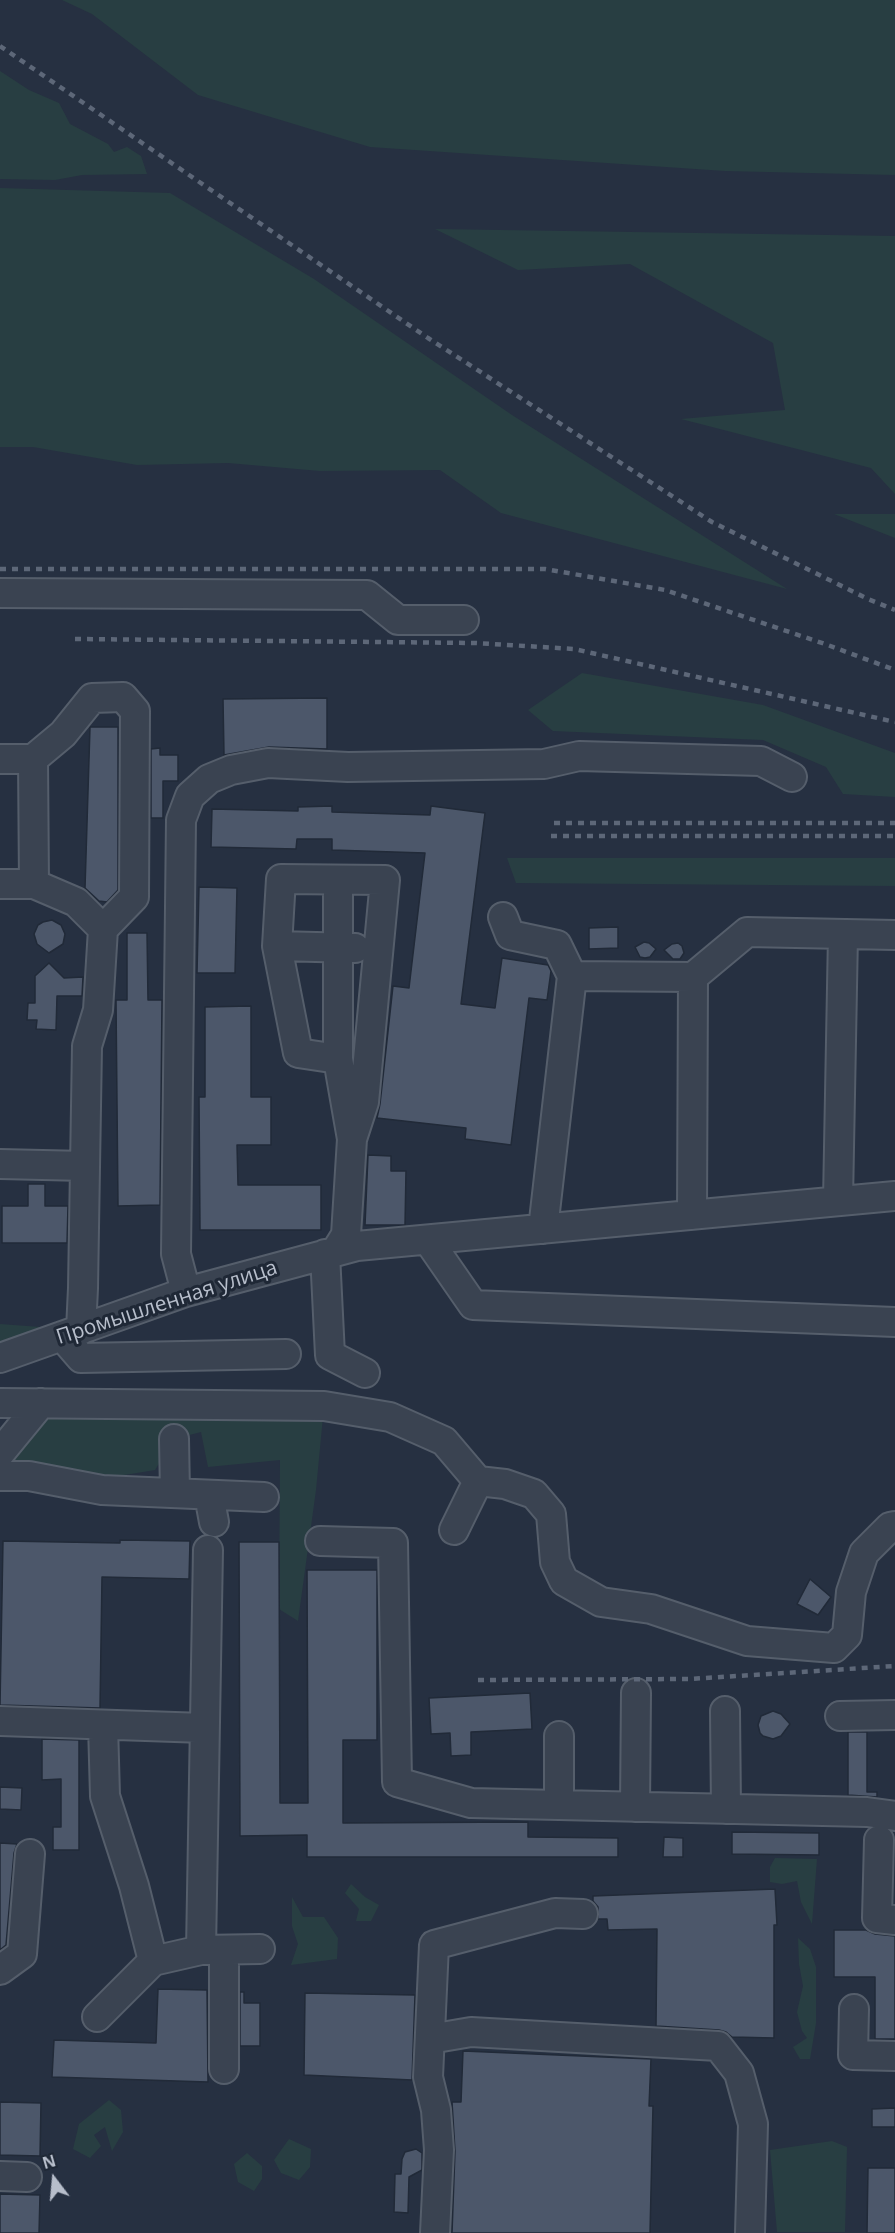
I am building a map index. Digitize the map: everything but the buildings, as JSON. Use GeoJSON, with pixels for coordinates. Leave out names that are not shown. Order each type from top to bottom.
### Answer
{"type":"FeatureCollection","features":[{"type":"Feature","properties":{"kind":"street"},"geometry":{"type":"LineString","coordinates":[[0,593],[367,595],[398,620],[464,620]]}},
{"type":"Feature","properties":{"kind":"street"},"geometry":{"type":"LineString","coordinates":[[0,759],[33,759],[63,734],[92,698],[123,697],[135,711],[134,897],[103,929],[98,1010],[87,1046],[85,1167],[71,1333],[81,1358],[286,1354]]}},
{"type":"Feature","properties":{"kind":"street"},"geometry":{"type":"LineString","coordinates":[[186,1292],[176,1254],[182,820],[190,796],[209,779],[231,770],[268,763],[348,767],[544,764],[579,756],[761,761],[792,777]]}},
{"type":"Feature","properties":{"kind":"street"},"geometry":{"type":"LineString","coordinates":[[33,759],[34,884]]}},
{"type":"Feature","properties":{"kind":"street"},"geometry":{"type":"LineString","coordinates":[[338,1059],[298,1053],[277,946],[281,879],[385,880],[364,1102],[352,1139]]}},
{"type":"Feature","properties":{"kind":"street"},"geometry":{"type":"LineString","coordinates":[[338,880],[338,1059],[352,1139],[346,1235],[330,1252],[330,1354],[365,1373]]}},
{"type":"Feature","properties":{"kind":"street"},"geometry":{"type":"LineString","coordinates":[[0,884],[34,884],[76,902],[103,929]]}},
{"type":"Feature","properties":{"kind":"street"},"geometry":{"type":"LineString","coordinates":[[503,917],[510,935],[557,945],[572,976],[543,1229]]}},
{"type":"Feature","properties":{"kind":"street"},"geometry":{"type":"LineString","coordinates":[[572,976],[693,977],[747,932],[895,935]]}},
{"type":"Feature","properties":{"kind":"street"},"geometry":{"type":"LineString","coordinates":[[838,1202],[843,934]]}},
{"type":"Feature","properties":{"kind":"street"},"geometry":{"type":"LineString","coordinates":[[277,946],[378,949]]}},
{"type":"Feature","properties":{"kind":"street"},"geometry":{"type":"LineString","coordinates":[[692,1215],[693,977]]}},
{"type":"Feature","properties":{"kind":"street"},"geometry":{"type":"LineString","coordinates":[[0,1164],[85,1167]]}},
{"type":"Feature","properties":{"kind":"street","name":"Промышленная улица"},"geometry":{"type":"LineString","coordinates":[[0,1358],[186,1292],[357,1246],[895,1196]]}},
{"type":"Feature","properties":{"kind":"street"},"geometry":{"type":"LineString","coordinates":[[428,1240],[473,1305],[895,1322]]}},
{"type":"Feature","properties":{"kind":"street"},"geometry":{"type":"LineString","coordinates":[[0,1403],[324,1406],[390,1417],[444,1441],[478,1481],[505,1484],[534,1494],[551,1514],[555,1562],[564,1581],[601,1602],[651,1609],[747,1641],[834,1648],[847,1635],[851,1592],[864,1553],[890,1527],[895,1526]]}},
{"type":"Feature","properties":{"kind":"street"},"geometry":{"type":"LineString","coordinates":[[0,1453],[41,1403]]}},
{"type":"Feature","properties":{"kind":"street"},"geometry":{"type":"LineString","coordinates":[[174,1439],[175,1493]]}},
{"type":"Feature","properties":{"kind":"street"},"geometry":{"type":"LineString","coordinates":[[0,1476],[29,1476],[102,1490],[175,1493],[212,1508],[264,1497]]}},
{"type":"Feature","properties":{"kind":"street"},"geometry":{"type":"LineString","coordinates":[[454,1530],[478,1481]]}},
{"type":"Feature","properties":{"kind":"street"},"geometry":{"type":"LineString","coordinates":[[320,1542],[393,1543],[397,1782],[471,1803],[867,1812],[895,1816]]}},
{"type":"Feature","properties":{"kind":"street"},"geometry":{"type":"LineString","coordinates":[[208,1550],[204,1728],[212,1950],[224,2069]]}},
{"type":"Feature","properties":{"kind":"street"},"geometry":{"type":"LineString","coordinates":[[635,1807],[636,1693]]}},
{"type":"Feature","properties":{"kind":"street"},"geometry":{"type":"LineString","coordinates":[[725,1711],[726,1809]]}},
{"type":"Feature","properties":{"kind":"street"},"geometry":{"type":"LineString","coordinates":[[840,1716],[895,1715]]}},
{"type":"Feature","properties":{"kind":"street"},"geometry":{"type":"LineString","coordinates":[[0,1721],[204,1728]]}},
{"type":"Feature","properties":{"kind":"street"},"geometry":{"type":"LineString","coordinates":[[103,1725],[105,1796],[134,1886],[153,1960]]}},
{"type":"Feature","properties":{"kind":"street"},"geometry":{"type":"LineString","coordinates":[[559,1736],[559,1805]]}},
{"type":"Feature","properties":{"kind":"street"},"geometry":{"type":"LineString","coordinates":[[879,1840],[877,1918],[895,1920]]}},
{"type":"Feature","properties":{"kind":"street"},"geometry":{"type":"LineString","coordinates":[[0,1970],[22,1954],[30,1854]]}},
{"type":"Feature","properties":{"kind":"street"},"geometry":{"type":"LineString","coordinates":[[435,2233],[439,2150],[436,2110],[428,2077],[434,1945],[555,1913],[583,1914]]}},
{"type":"Feature","properties":{"kind":"street"},"geometry":{"type":"LineString","coordinates":[[97,2017],[153,1960],[212,1950],[260,1949]]}},
{"type":"Feature","properties":{"kind":"street"},"geometry":{"type":"LineString","coordinates":[[854,2009],[853,2055],[895,2056]]}},
{"type":"Feature","properties":{"kind":"street"},"geometry":{"type":"LineString","coordinates":[[430,2039],[471,2032],[718,2046],[739,2073],[753,2124],[750,2233]]}},
{"type":"Feature","properties":{"kind":"green space"},"geometry":{"type":"Polygon","coordinates":[[[62,0],[895,0],[895,175],[725,171],[370,147],[198,95],[92,14],[62,0]]]}},
{"type":"Feature","properties":{"kind":"green space"},"geometry":{"type":"Polygon","coordinates":[[[0,71],[29,90],[59,103],[70,124],[108,144],[114,152],[127,147],[141,156],[147,174],[82,175],[55,180],[0,179],[0,71]]]}},
{"type":"Feature","properties":{"kind":"green space"},"geometry":{"type":"Polygon","coordinates":[[[0,188],[170,193],[314,279],[512,415],[787,589],[501,513],[440,470],[320,471],[228,463],[137,465],[33,447],[0,447],[0,188]]]}},
{"type":"Feature","properties":{"kind":"green space"},"geometry":{"type":"Polygon","coordinates":[[[435,229],[895,236],[895,494],[871,468],[681,419],[785,410],[773,343],[630,264],[518,270],[435,229]]]}},
{"type":"Feature","properties":{"kind":"green space"},"geometry":{"type":"Polygon","coordinates":[[[834,514],[895,514],[895,538],[834,514]]]}},
{"type":"Feature","properties":{"kind":"green space"},"geometry":{"type":"Polygon","coordinates":[[[582,673],[763,705],[895,753],[895,797],[843,794],[826,767],[763,740],[553,731],[528,710],[582,673]]]}},
{"type":"Feature","properties":{"kind":"green space"},"geometry":{"type":"Polygon","coordinates":[[[507,858],[895,858],[895,886],[516,883],[507,858]]]}},
{"type":"Feature","properties":{"kind":"green space"},"geometry":{"type":"Polygon","coordinates":[[[0,1324],[81,1330],[0,1358],[0,1324]]]}},
{"type":"Feature","properties":{"kind":"green space"},"geometry":{"type":"Polygon","coordinates":[[[41,1403],[324,1406],[316,1490],[298,1621],[279,1609],[280,1460],[208,1467],[201,1432],[174,1439],[155,1470],[70,1484],[0,1477],[41,1403]]]}},
{"type":"Feature","properties":{"kind":"green space"},"geometry":{"type":"Polygon","coordinates":[[[775,1858],[817,1859],[812,1924],[801,1902],[797,1881],[782,1884],[770,1882],[770,1867],[775,1858]]]}},
{"type":"Feature","properties":{"kind":"green space"},"geometry":{"type":"Polygon","coordinates":[[[351,1884],[365,1897],[379,1905],[371,1921],[356,1921],[359,1909],[345,1893],[351,1884]]]}},
{"type":"Feature","properties":{"kind":"green space"},"geometry":{"type":"Polygon","coordinates":[[[292,1897],[303,1917],[324,1917],[338,1938],[337,1959],[291,1965],[298,1944],[292,1926],[292,1897]]]}},
{"type":"Feature","properties":{"kind":"green space"},"geometry":{"type":"Polygon","coordinates":[[[798,1938],[810,1949],[816,1967],[816,2023],[810,2059],[800,2059],[793,2047],[807,2038],[802,2031],[797,2012],[803,1986],[798,1938]]]}},
{"type":"Feature","properties":{"kind":"green space"},"geometry":{"type":"Polygon","coordinates":[[[109,2100],[121,2110],[123,2132],[112,2151],[105,2127],[94,2135],[101,2146],[90,2158],[73,2149],[79,2124],[109,2100]]]}},
{"type":"Feature","properties":{"kind":"green space"},"geometry":{"type":"Polygon","coordinates":[[[289,2139],[311,2149],[310,2167],[299,2180],[281,2173],[274,2160],[289,2139]]]}},
{"type":"Feature","properties":{"kind":"green space"},"geometry":{"type":"Polygon","coordinates":[[[832,2141],[847,2147],[845,2232],[777,2232],[770,2150],[832,2141]]]}},
{"type":"Feature","properties":{"kind":"green space"},"geometry":{"type":"Polygon","coordinates":[[[247,2153],[262,2166],[262,2179],[254,2191],[238,2182],[234,2164],[247,2153]]]}},
{"type":"Feature","properties":{"kind":"railway"},"geometry":{"type":"LineString","coordinates":[[0,46],[428,338],[712,522],[895,610]]}},
{"type":"Feature","properties":{"kind":"railway"},"geometry":{"type":"LineString","coordinates":[[0,569],[545,569],[665,590],[895,670]]}},
{"type":"Feature","properties":{"kind":"railway"},"geometry":{"type":"LineString","coordinates":[[75,639],[476,643],[574,649],[895,722]]}},
{"type":"Feature","properties":{"kind":"railway"},"geometry":{"type":"LineString","coordinates":[[554,823],[895,823]]}},
{"type":"Feature","properties":{"kind":"railway"},"geometry":{"type":"LineString","coordinates":[[551,836],[895,836]]}},
{"type":"Feature","properties":{"kind":"railway"},"geometry":{"type":"LineString","coordinates":[[478,1680],[690,1679],[895,1666]]}}]}
